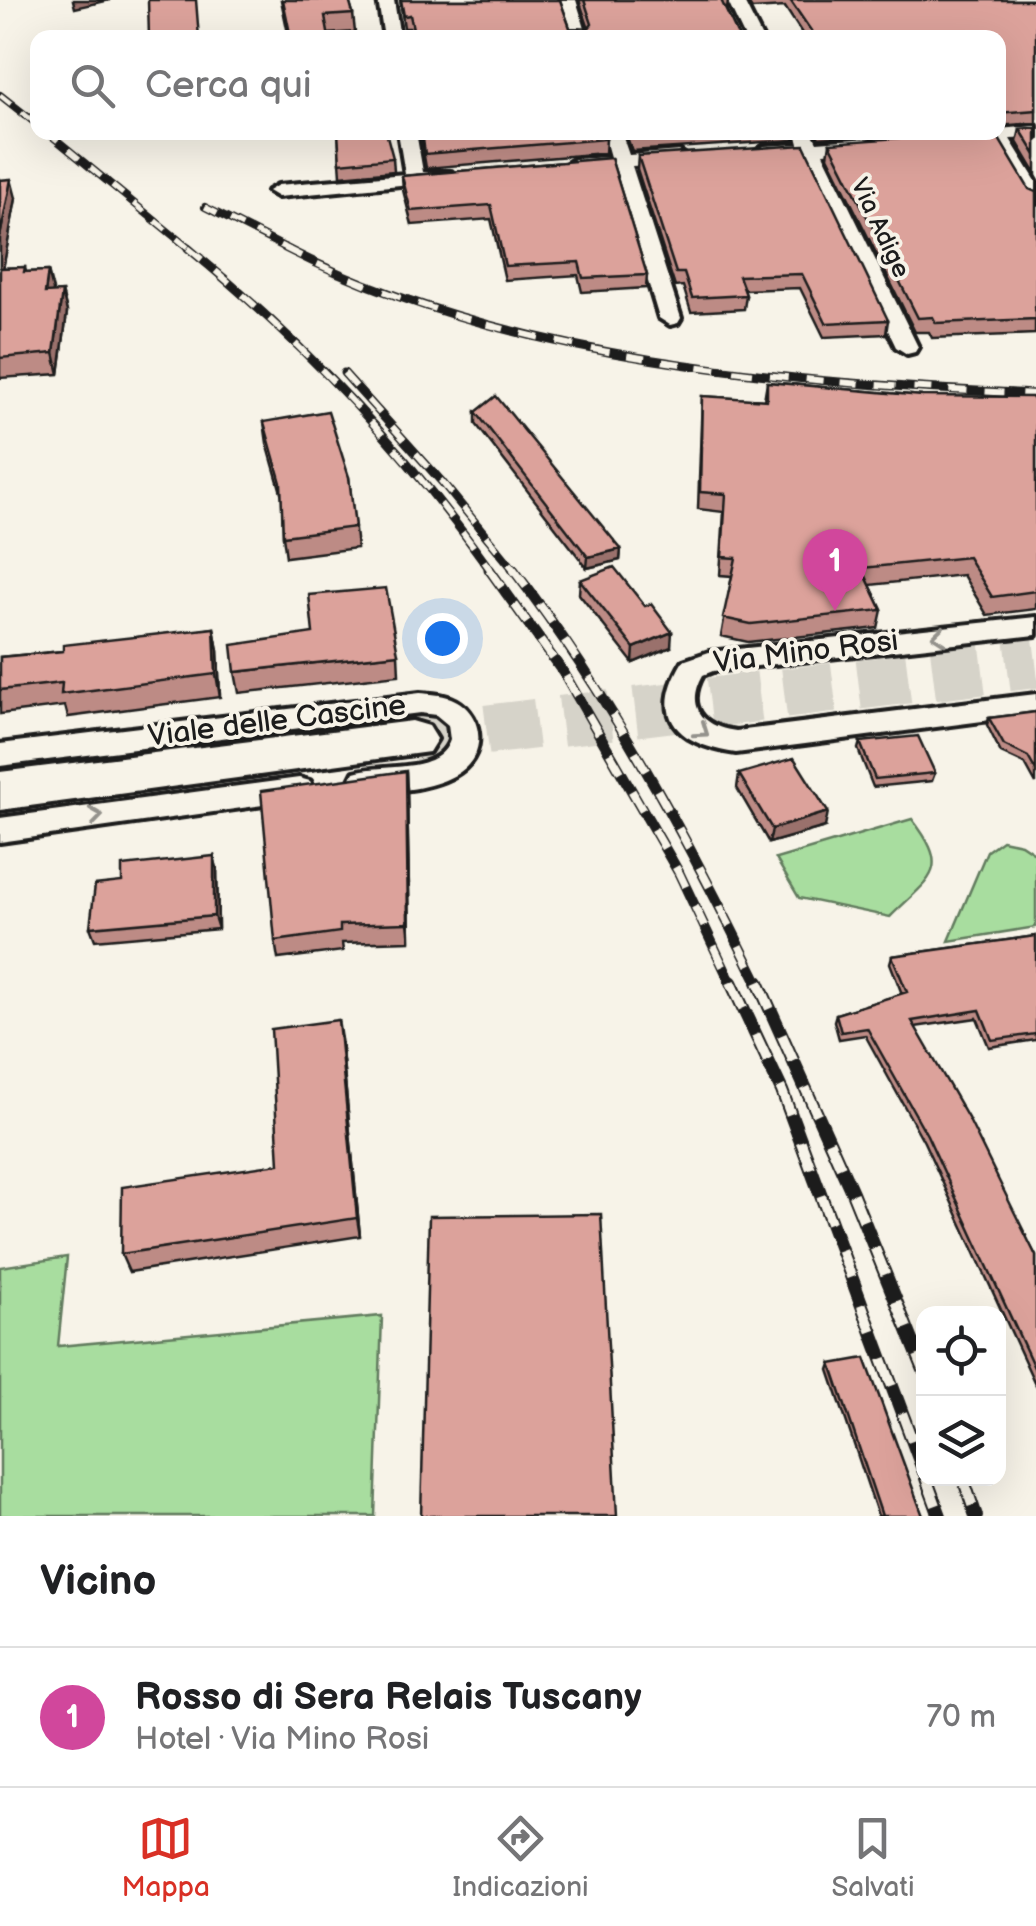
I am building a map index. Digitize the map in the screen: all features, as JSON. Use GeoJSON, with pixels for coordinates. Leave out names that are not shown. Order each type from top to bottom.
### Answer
{"type":"FeatureCollection","features":[{"type":"Feature","properties":{"kind":"main road","name":"Viale delle Cascine"},"geometry":{"type":"LineString","coordinates":[[0,791],[412,739]]}},
{"type":"Feature","properties":{"kind":"street"},"geometry":{"type":"LineString","coordinates":[[386,0],[391,30]]}},
{"type":"Feature","properties":{"kind":"street"},"geometry":{"type":"LineString","coordinates":[[568,0],[577,30]]}},
{"type":"Feature","properties":{"kind":"street"},"geometry":{"type":"LineString","coordinates":[[736,0],[750,30]]}},
{"type":"Feature","properties":{"kind":"street"},"geometry":{"type":"LineString","coordinates":[[1006,134],[1036,132]]}},
{"type":"Feature","properties":{"kind":"street"},"geometry":{"type":"LineString","coordinates":[[408,140],[415,179]]}},
{"type":"Feature","properties":{"kind":"street"},"geometry":{"type":"LineString","coordinates":[[614,140],[670,318]]}},
{"type":"Feature","properties":{"kind":"street"},"geometry":{"type":"LineString","coordinates":[[745,153],[807,140],[884,142]]}},
{"type":"Feature","properties":{"kind":"street","name":"Via Adige"},"geometry":{"type":"LineString","coordinates":[[807,140],[906,348]]}},
{"type":"Feature","properties":{"kind":"street"},"geometry":{"type":"LineString","coordinates":[[1002,140],[1036,197]]}},
{"type":"Feature","properties":{"kind":"street"},"geometry":{"type":"LineString","coordinates":[[546,167],[692,156]]}},
{"type":"Feature","properties":{"kind":"street"},"geometry":{"type":"LineString","coordinates":[[278,190],[471,174]]}},
{"type":"Feature","properties":{"kind":"street","name":"Via Mino Rosi"},"geometry":{"type":"LineString","coordinates":[[1036,626],[709,662],[693,668],[680,695],[682,712],[703,736],[736,742],[1036,704]]}},
{"type":"Feature","properties":{"kind":"street","name":"Viale delle Cascine"},"geometry":{"type":"LineString","coordinates":[[0,755],[420,703],[444,706],[462,721],[464,744],[461,756],[450,767],[0,830]]}},
{"type":"Feature","properties":{"kind":"green space"},"geometry":{"type":"Polygon","coordinates":[[[912,819],[934,863],[925,882],[890,917],[799,898],[776,859],[912,819]]]}},
{"type":"Feature","properties":{"kind":"green space"},"geometry":{"type":"Polygon","coordinates":[[[1002,840],[1021,844],[1036,854],[1036,927],[949,941],[987,851],[1002,840]]]}},
{"type":"Feature","properties":{"kind":"green space"},"geometry":{"type":"Polygon","coordinates":[[[67,1257],[58,1346],[382,1316],[375,1516],[0,1516],[0,1267],[67,1257]]]}},
{"type":"Feature","properties":{"kind":"building"},"geometry":{"type":"Polygon","coordinates":[[[148,0],[196,0],[198,30],[149,30],[148,0]]]}},
{"type":"Feature","properties":{"kind":"building"},"geometry":{"type":"Polygon","coordinates":[[[283,0],[349,0],[353,14],[325,16],[328,30],[289,30],[283,0]]]}},
{"type":"Feature","properties":{"kind":"building"},"geometry":{"type":"Polygon","coordinates":[[[401,0],[560,0],[570,28],[588,29],[592,24],[584,0],[721,0],[735,30],[413,30],[410,15],[404,16],[401,0]]]}},
{"type":"Feature","properties":{"kind":"building"},"geometry":{"type":"Polygon","coordinates":[[[790,0],[1036,0],[1036,110],[1006,112],[1006,30],[811,30],[790,0]]]}},
{"type":"Feature","properties":{"kind":"building"},"geometry":{"type":"Polygon","coordinates":[[[1036,128],[1036,155],[1020,129],[1036,128]]]}},
{"type":"Feature","properties":{"kind":"building"},"geometry":{"type":"Polygon","coordinates":[[[339,140],[388,140],[393,158],[340,163],[339,140]]]}},
{"type":"Feature","properties":{"kind":"building"},"geometry":{"type":"Polygon","coordinates":[[[423,140],[594,140],[425,154],[423,140]]]}},
{"type":"Feature","properties":{"kind":"building"},"geometry":{"type":"Polygon","coordinates":[[[1000,140],[1029,189],[1036,192],[1036,319],[936,323],[933,317],[918,318],[830,143],[1000,140]]]}},
{"type":"Feature","properties":{"kind":"building"},"geometry":{"type":"Polygon","coordinates":[[[804,145],[888,320],[826,323],[802,274],[739,276],[746,295],[692,298],[684,273],[676,273],[638,156],[804,145]]]}},
{"type":"Feature","properties":{"kind":"building"},"geometry":{"type":"Polygon","coordinates":[[[611,158],[647,275],[583,278],[579,262],[505,266],[491,205],[411,211],[402,176],[611,158]]]}},
{"type":"Feature","properties":{"kind":"building"},"geometry":{"type":"Polygon","coordinates":[[[11,179],[0,237],[0,180],[11,179]]]}},
{"type":"Feature","properties":{"kind":"building"},"geometry":{"type":"Polygon","coordinates":[[[25,267],[24,272],[48,271],[45,293],[62,292],[54,353],[0,358],[0,268],[25,267]]]}},
{"type":"Feature","properties":{"kind":"building"},"geometry":{"type":"Polygon","coordinates":[[[767,382],[922,396],[1032,397],[1036,403],[1036,591],[992,597],[968,557],[862,568],[882,610],[751,624],[723,618],[736,558],[722,557],[726,494],[700,492],[702,396],[767,400],[767,382]]]}},
{"type":"Feature","properties":{"kind":"building"},"geometry":{"type":"Polygon","coordinates":[[[496,396],[621,549],[588,557],[476,412],[496,396]]]}},
{"type":"Feature","properties":{"kind":"building"},"geometry":{"type":"Polygon","coordinates":[[[328,411],[349,477],[355,527],[283,536],[281,483],[264,422],[328,411]]]}},
{"type":"Feature","properties":{"kind":"building"},"geometry":{"type":"Polygon","coordinates":[[[614,567],[672,632],[634,648],[580,580],[614,567]]]}},
{"type":"Feature","properties":{"kind":"building"},"geometry":{"type":"Polygon","coordinates":[[[386,588],[398,654],[235,672],[232,645],[313,633],[309,595],[386,588]]]}},
{"type":"Feature","properties":{"kind":"building"},"geometry":{"type":"Polygon","coordinates":[[[214,628],[216,674],[61,694],[62,683],[0,690],[0,657],[63,651],[63,645],[214,628]]]}},
{"type":"Feature","properties":{"kind":"building"},"geometry":{"type":"Polygon","coordinates":[[[1036,712],[1036,771],[1028,757],[1004,745],[989,718],[1036,712]]]}},
{"type":"Feature","properties":{"kind":"building"},"geometry":{"type":"Polygon","coordinates":[[[918,736],[935,773],[875,779],[860,742],[918,736]]]}},
{"type":"Feature","properties":{"kind":"building"},"geometry":{"type":"Polygon","coordinates":[[[794,758],[828,812],[772,829],[739,774],[794,758]]]}},
{"type":"Feature","properties":{"kind":"building"},"geometry":{"type":"Polygon","coordinates":[[[406,771],[408,923],[340,925],[340,932],[275,941],[261,791],[406,771]]]}},
{"type":"Feature","properties":{"kind":"building"},"geometry":{"type":"Polygon","coordinates":[[[214,856],[214,916],[90,927],[95,885],[122,882],[122,866],[214,856]]]}},
{"type":"Feature","properties":{"kind":"building"},"geometry":{"type":"Polygon","coordinates":[[[1036,936],[1036,1034],[992,1040],[980,1010],[912,1021],[968,1118],[1036,1256],[1036,1372],[927,1135],[867,1028],[841,1032],[836,1014],[907,992],[892,956],[1036,936]]]}},
{"type":"Feature","properties":{"kind":"building"},"geometry":{"type":"Polygon","coordinates":[[[338,1020],[357,1218],[121,1254],[122,1187],[279,1164],[271,1029],[338,1020]]]}},
{"type":"Feature","properties":{"kind":"building"},"geometry":{"type":"Polygon","coordinates":[[[601,1214],[617,1516],[421,1516],[429,1216],[601,1214]]]}},
{"type":"Feature","properties":{"kind":"building"},"geometry":{"type":"Polygon","coordinates":[[[865,1358],[923,1516],[882,1516],[831,1364],[865,1358]]]}},
{"type":"Feature","properties":{"kind":"tunnel"},"geometry":{"type":"LineString","coordinates":[[412,739],[1036,663]]}},
{"type":"Feature","properties":{"kind":"railway"},"geometry":{"type":"LineString","coordinates":[[0,95],[30,119]]}},
{"type":"Feature","properties":{"kind":"railway"},"geometry":{"type":"LineString","coordinates":[[57,140],[191,250]]}},
{"type":"Feature","properties":{"kind":"railway"},"geometry":{"type":"LineString","coordinates":[[205,207],[290,250]]}},
{"type":"Feature","properties":{"kind":"railway"},"geometry":{"type":"LineString","coordinates":[[188,248],[312,359],[350,399],[424,483],[491,571]]}},
{"type":"Feature","properties":{"kind":"railway"},"geometry":{"type":"LineString","coordinates":[[285,248],[371,287],[462,317],[652,360],[846,383],[1036,394]]}},
{"type":"Feature","properties":{"kind":"railway"},"geometry":{"type":"LineString","coordinates":[[344,373],[515,571]]}},
{"type":"Feature","properties":{"kind":"railway"},"geometry":{"type":"LineString","coordinates":[[489,569],[565,675],[679,873],[732,985]]}},
{"type":"Feature","properties":{"kind":"railway"},"geometry":{"type":"LineString","coordinates":[[513,569],[583,668],[646,771],[759,985]]}},
{"type":"Feature","properties":{"kind":"railway"},"geometry":{"type":"LineString","coordinates":[[731,982],[782,1091],[916,1451]]}},
{"type":"Feature","properties":{"kind":"railway"},"geometry":{"type":"LineString","coordinates":[[758,982],[852,1192],[916,1350]]}},
{"type":"Feature","properties":{"kind":"railway"},"geometry":{"type":"LineString","coordinates":[[929,1486],[940,1516]]}},
{"type":"Feature","properties":{"kind":"railway"},"geometry":{"type":"LineString","coordinates":[[966,1486],[976,1516]]}},
{"type":"Feature","properties":{"kind":"place","name":"Rosso di Sera Relais Tuscany"},"geometry":{"type":"Point","coordinates":[835,611]}}]}
